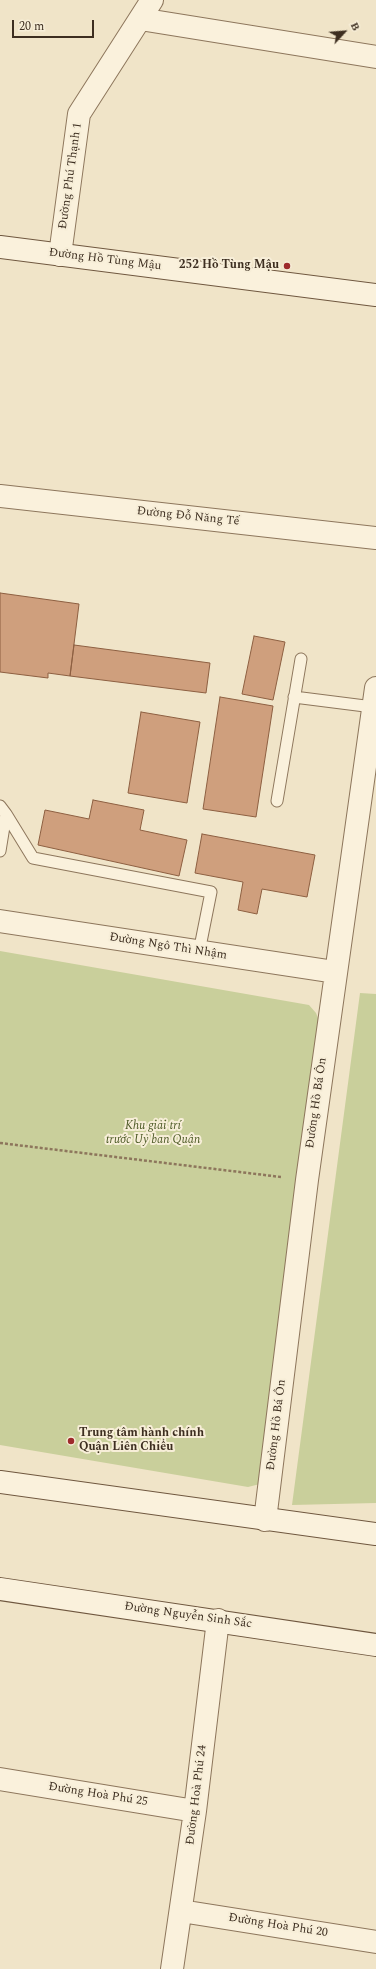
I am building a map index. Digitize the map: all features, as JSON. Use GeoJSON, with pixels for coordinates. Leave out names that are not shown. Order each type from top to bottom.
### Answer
{"type":"FeatureCollection","features":[{"type":"Feature","properties":{"kind":"street","name":"Đường Phú Thạnh 1"},"geometry":{"type":"LineString","coordinates":[[60,255],[79,114],[152,0]]}},
{"type":"Feature","properties":{"kind":"street"},"geometry":{"type":"LineString","coordinates":[[140,19],[376,57]]}},
{"type":"Feature","properties":{"kind":"street","name":"Đường Hồ Tùng Mậu"},"geometry":{"type":"LineString","coordinates":[[0,247],[376,295]]}},
{"type":"Feature","properties":{"kind":"street","name":"Đường Đỗ Năng Tế"},"geometry":{"type":"LineString","coordinates":[[0,496],[376,538]]}},
{"type":"Feature","properties":{"kind":"street","name":"Đường Hồ Bá Ôn"},"geometry":{"type":"LineString","coordinates":[[265,1520],[307,1180],[374,697]]}},
{"type":"Feature","properties":{"kind":"street","name":"Đường Ngô Thì Nhậm"},"geometry":{"type":"LineString","coordinates":[[0,921],[335,972]]}},
{"type":"Feature","properties":{"kind":"street"},"geometry":{"type":"LineString","coordinates":[[0,1482],[265,1520],[376,1534]]}},
{"type":"Feature","properties":{"kind":"street","name":"Đường Nguyễn Sinh Sắc"},"geometry":{"type":"LineString","coordinates":[[0,1589],[218,1620],[376,1645]]}},
{"type":"Feature","properties":{"kind":"street","name":"Đường Hoà Phú 24"},"geometry":{"type":"LineString","coordinates":[[172,1969],[195,1811],[218,1620]]}},
{"type":"Feature","properties":{"kind":"street","name":"Đường Hoà Phú 25"},"geometry":{"type":"LineString","coordinates":[[0,1779],[195,1811]]}},
{"type":"Feature","properties":{"kind":"street","name":"Đường Hoà Phú 20"},"geometry":{"type":"LineString","coordinates":[[181,1911],[376,1942]]}},
{"type":"Feature","properties":{"kind":"lane"},"geometry":{"type":"LineString","coordinates":[[277,801],[301,659]]}},
{"type":"Feature","properties":{"kind":"lane"},"geometry":{"type":"LineString","coordinates":[[294,698],[374,697]]}},
{"type":"Feature","properties":{"kind":"lane"},"geometry":{"type":"LineString","coordinates":[[0,851],[3,810]]}},
{"type":"Feature","properties":{"kind":"lane"},"geometry":{"type":"LineString","coordinates":[[3,810],[33,858],[211,892],[199,952]]}},
{"type":"Feature","properties":{"kind":"path"},"geometry":{"type":"LineString","coordinates":[[0,1143],[307,1180]]}},
{"type":"Feature","properties":{"kind":"green space","name":"Khu giải trí trước Uỷ ban Quận"},"geometry":{"type":"Polygon","coordinates":[[[0,951],[309,1005],[316,1013],[320,1023],[260,1484],[248,1487],[0,1445],[0,951]]]}},
{"type":"Feature","properties":{"kind":"green space"},"geometry":{"type":"Polygon","coordinates":[[[360,993],[376,994],[376,1503],[292,1505],[360,993]]]}},
{"type":"Feature","properties":{"kind":"building"},"geometry":{"type":"Polygon","coordinates":[[[0,593],[79,604],[70,676],[48,673],[48,678],[0,672],[0,593]]]}},
{"type":"Feature","properties":{"kind":"building"},"geometry":{"type":"Polygon","coordinates":[[[254,636],[285,642],[273,700],[242,694],[254,636]]]}},
{"type":"Feature","properties":{"kind":"building"},"geometry":{"type":"Polygon","coordinates":[[[74,645],[210,663],[206,693],[70,676],[74,645]]]}},
{"type":"Feature","properties":{"kind":"building"},"geometry":{"type":"Polygon","coordinates":[[[220,697],[273,706],[256,817],[203,809],[220,697]]]}},
{"type":"Feature","properties":{"kind":"building"},"geometry":{"type":"Polygon","coordinates":[[[141,712],[200,722],[187,803],[128,793],[141,712]]]}},
{"type":"Feature","properties":{"kind":"building"},"geometry":{"type":"Polygon","coordinates":[[[93,800],[144,810],[140,830],[187,840],[179,876],[38,845],[45,810],[89,819],[93,800]]]}},
{"type":"Feature","properties":{"kind":"building"},"geometry":{"type":"Polygon","coordinates":[[[202,834],[315,855],[307,897],[262,889],[257,914],[238,910],[243,882],[195,873],[202,834]]]}},
{"type":"Feature","properties":{"kind":"place","name":"252 Hồ Tùng Mậu"},"geometry":{"type":"Point","coordinates":[287,266]}},
{"type":"Feature","properties":{"kind":"place","name":"Trung tâm hành chính Quận Liên Chiểu"},"geometry":{"type":"Point","coordinates":[71,1441]}}]}
